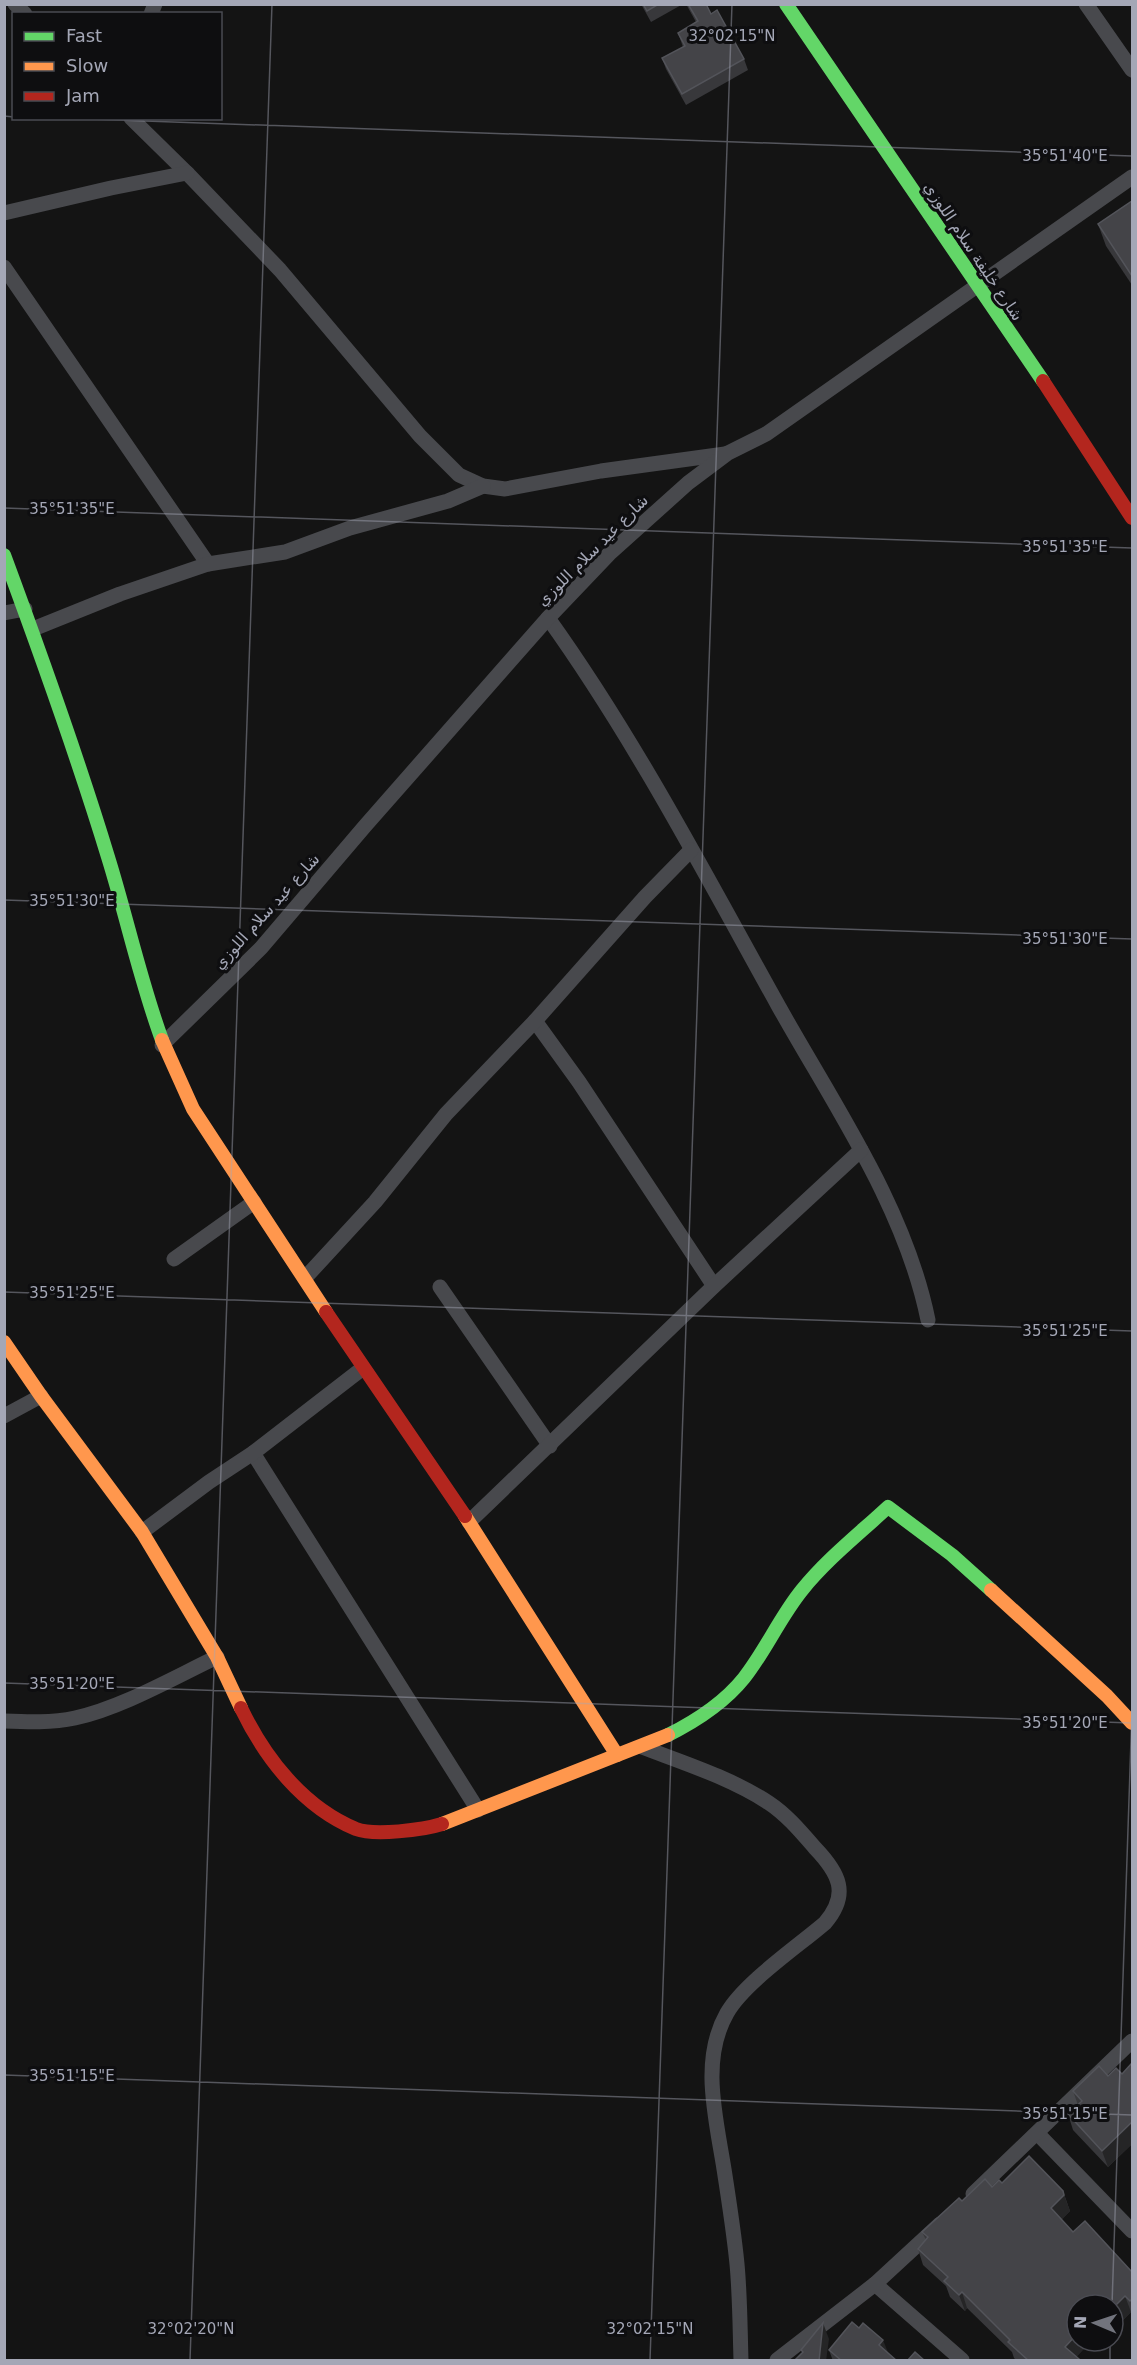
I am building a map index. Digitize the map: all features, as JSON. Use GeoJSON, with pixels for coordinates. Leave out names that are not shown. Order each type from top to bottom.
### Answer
{"type":"FeatureCollection","features":[{"type":"Feature","properties":{"kind":"street","name":"شارع خليفة سلام اللوزي"},"geometry":{"type":"LineString","coordinates":[[786,4],[1076,429],[1132,518]]}},
{"type":"Feature","properties":{"kind":"street"},"geometry":{"type":"LineString","coordinates":[[1086,4],[1132,70]]}},
{"type":"Feature","properties":{"kind":"street"},"geometry":{"type":"LineString","coordinates":[[133,120],[187,172],[280,270],[420,436],[459,475],[483,486],[505,489],[622,468],[728,453]]}},
{"type":"Feature","properties":{"kind":"street"},"geometry":{"type":"LineString","coordinates":[[4,213],[187,172]]}},
{"type":"Feature","properties":{"kind":"street","name":"شارع عيد سلام اللوزي"},"geometry":{"type":"LineString","coordinates":[[162,1045],[261,948],[365,826],[549,618],[617,547],[688,483],[728,453],[765,434],[1132,177]]}},
{"type":"Feature","properties":{"kind":"street"},"geometry":{"type":"LineString","coordinates":[[4,267],[208,564]]}},
{"type":"Feature","properties":{"kind":"street"},"geometry":{"type":"LineString","coordinates":[[33,629],[120,594],[208,564],[285,552],[350,528],[448,501],[483,486]]}},
{"type":"Feature","properties":{"kind":"street"},"geometry":{"type":"LineString","coordinates":[[4,555],[33,629],[89,794],[149,1008],[178,1083],[363,1368],[469,1522],[617,1755]]}},
{"type":"Feature","properties":{"kind":"street"},"geometry":{"type":"LineString","coordinates":[[4,613],[25,609]]}},
{"type":"Feature","properties":{"kind":"street"},"geometry":{"type":"LineString","coordinates":[[549,618],[602,697],[861,1150],[900,1229],[923,1293],[928,1320]]}},
{"type":"Feature","properties":{"kind":"street"},"geometry":{"type":"LineString","coordinates":[[305,1278],[375,1202],[446,1114],[535,1021],[645,897],[691,850]]}},
{"type":"Feature","properties":{"kind":"street"},"geometry":{"type":"LineString","coordinates":[[535,1021],[586,1092],[714,1286]]}},
{"type":"Feature","properties":{"kind":"street"},"geometry":{"type":"LineString","coordinates":[[469,1522],[714,1286],[861,1150]]}},
{"type":"Feature","properties":{"kind":"street"},"geometry":{"type":"LineString","coordinates":[[174,1258],[254,1202]]}},
{"type":"Feature","properties":{"kind":"street"},"geometry":{"type":"LineString","coordinates":[[440,1287],[550,1446]]}},
{"type":"Feature","properties":{"kind":"street"},"geometry":{"type":"LineString","coordinates":[[4,1342],[142,1532],[272,1759],[298,1792],[326,1813],[357,1830],[401,1832],[439,1825],[642,1747],[691,1722],[726,1696],[743,1679],[801,1590],[888,1507],[952,1555],[1107,1696],[1132,1723]]}},
{"type":"Feature","properties":{"kind":"street"},"geometry":{"type":"LineString","coordinates":[[142,1532],[209,1482],[253,1453],[363,1368]]}},
{"type":"Feature","properties":{"kind":"street"},"geometry":{"type":"LineString","coordinates":[[4,1416],[41,1395]]}},
{"type":"Feature","properties":{"kind":"street"},"geometry":{"type":"LineString","coordinates":[[253,1453],[478,1810]]}},
{"type":"Feature","properties":{"kind":"street"},"geometry":{"type":"LineString","coordinates":[[4,1721],[74,1719],[120,1703],[216,1658]]}},
{"type":"Feature","properties":{"kind":"street"},"geometry":{"type":"LineString","coordinates":[[642,1747],[727,1782],[768,1803],[792,1822],[830,1863],[838,1879],[840,1898],[835,1911],[825,1923],[741,1994],[719,2029],[713,2052],[711,2071],[714,2104],[737,2266],[741,2361]]}},
{"type":"Feature","properties":{"kind":"street"},"geometry":{"type":"LineString","coordinates":[[777,2361],[875,2284],[1038,2134],[1132,2042]]}},
{"type":"Feature","properties":{"kind":"street"},"geometry":{"type":"LineString","coordinates":[[1038,2134],[1132,2231]]}},
{"type":"Feature","properties":{"kind":"street"},"geometry":{"type":"LineString","coordinates":[[875,2284],[962,2361]]}},
{"type":"Feature","properties":{"kind":"building"},"geometry":{"type":"Polygon","coordinates":[[[643,4],[659,4],[647,11],[643,4]]]}},
{"type":"Feature","properties":{"kind":"building"},"geometry":{"type":"Polygon","coordinates":[[[688,4],[706,4],[711,14],[717,10],[744,59],[682,94],[662,58],[685,46],[678,33],[698,21],[688,4]]]}},
{"type":"Feature","properties":{"kind":"building"},"geometry":{"type":"Polygon","coordinates":[[[1132,201],[1132,276],[1098,224],[1132,201]]]}},
{"type":"Feature","properties":{"kind":"building"},"geometry":{"type":"Polygon","coordinates":[[[1132,2063],[1132,2122],[1102,2151],[1068,2114],[1082,2101],[1073,2091],[1099,2066],[1108,2076],[1116,2068],[1122,2074],[1132,2063]]]}},
{"type":"Feature","properties":{"kind":"building"},"geometry":{"type":"Polygon","coordinates":[[[1029,2156],[1063,2191],[1064,2195],[1051,2208],[1073,2232],[1085,2221],[1132,2272],[1132,2299],[1130,2301],[1125,2293],[1065,2293],[1065,2353],[1072,2353],[1079,2359],[1077,2361],[1029,2361],[1008,2342],[1010,2340],[962,2292],[959,2295],[944,2281],[948,2277],[918,2249],[928,2237],[922,2232],[959,2198],[962,2201],[985,2179],[992,2187],[999,2180],[1002,2183],[1029,2156]]]}},
{"type":"Feature","properties":{"kind":"building"},"geometry":{"type":"Polygon","coordinates":[[[852,2322],[859,2328],[863,2323],[883,2340],[879,2345],[897,2361],[842,2361],[829,2350],[852,2322]]]}},
{"type":"Feature","properties":{"kind":"building"},"geometry":{"type":"Polygon","coordinates":[[[823,2323],[819,2361],[794,2361],[803,2352],[801,2350],[823,2323]]]}},
{"type":"Feature","properties":{"kind":"building"},"geometry":{"type":"Polygon","coordinates":[[[915,2352],[925,2361],[907,2361],[915,2352]]]}},
{"type":"Feature","properties":{"kind":"traffic: fast"},"geometry":{"type":"LineString","coordinates":[[786,4],[1043,381]]}},
{"type":"Feature","properties":{"kind":"traffic: fast"},"geometry":{"type":"LineString","coordinates":[[4,555],[84,781],[162,1040]]}},
{"type":"Feature","properties":{"kind":"traffic: fast"},"geometry":{"type":"LineString","coordinates":[[668,1735],[709,1711],[736,1687],[752,1667],[802,1590],[833,1557],[888,1507],[952,1555],[991,1590]]}},
{"type":"Feature","properties":{"kind":"traffic: slow"},"geometry":{"type":"LineString","coordinates":[[162,1040],[193,1109],[326,1312]]}},
{"type":"Feature","properties":{"kind":"traffic: slow"},"geometry":{"type":"LineString","coordinates":[[4,1342],[142,1532],[217,1657],[241,1708]]}},
{"type":"Feature","properties":{"kind":"traffic: slow"},"geometry":{"type":"LineString","coordinates":[[465,1516],[617,1755]]}},
{"type":"Feature","properties":{"kind":"traffic: slow"},"geometry":{"type":"LineString","coordinates":[[991,1590],[1107,1696],[1132,1723]]}},
{"type":"Feature","properties":{"kind":"traffic: slow"},"geometry":{"type":"LineString","coordinates":[[442,1824],[668,1735]]}},
{"type":"Feature","properties":{"kind":"traffic: jam"},"geometry":{"type":"LineString","coordinates":[[1043,381],[1132,518]]}},
{"type":"Feature","properties":{"kind":"traffic: jam"},"geometry":{"type":"LineString","coordinates":[[326,1312],[465,1516]]}},
{"type":"Feature","properties":{"kind":"traffic: jam"},"geometry":{"type":"LineString","coordinates":[[241,1708],[262,1745],[288,1779],[319,1808],[337,1820],[356,1829],[374,1832],[411,1830],[442,1824]]}}]}
